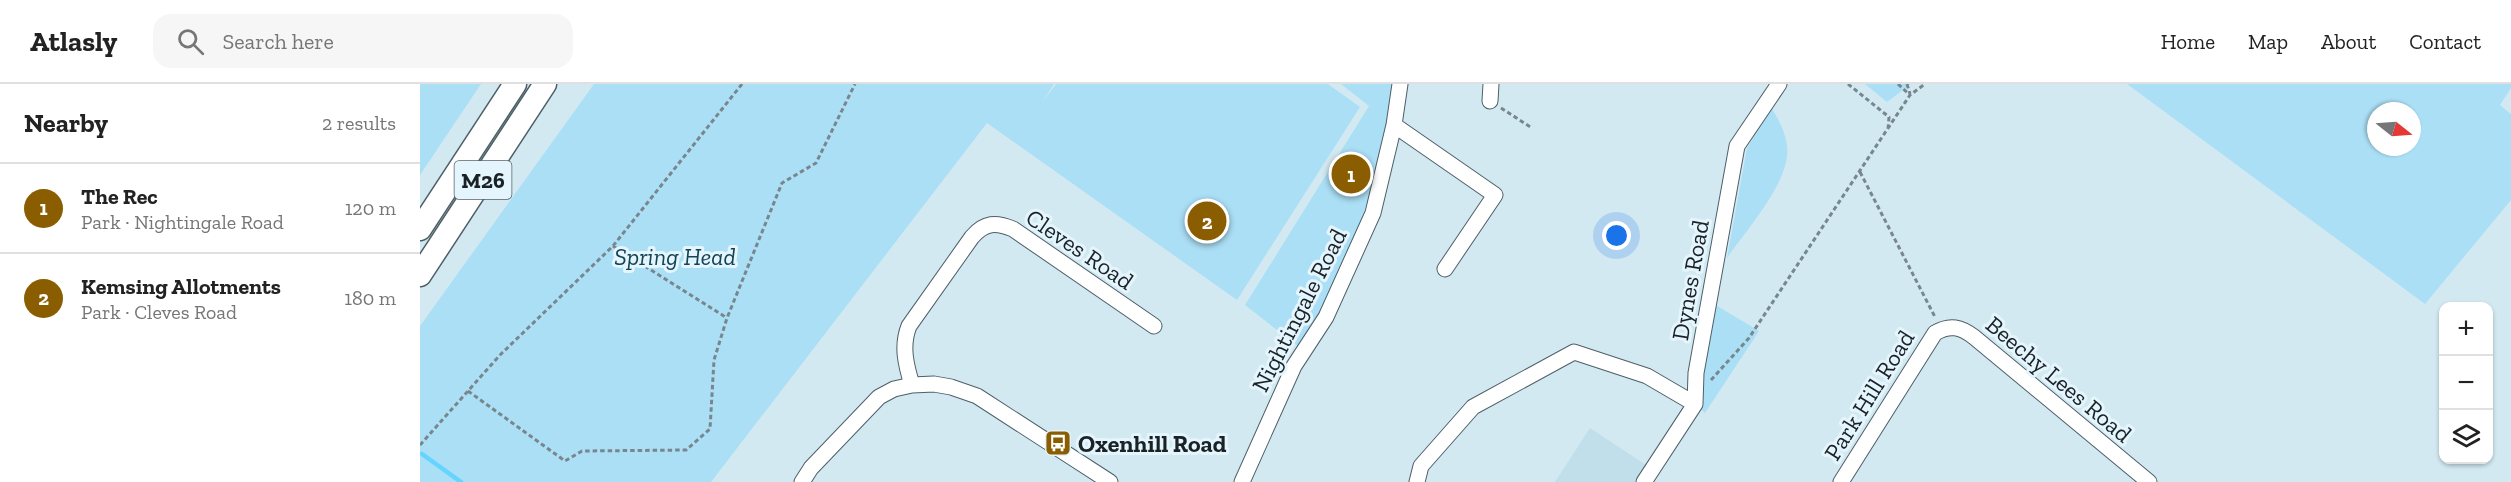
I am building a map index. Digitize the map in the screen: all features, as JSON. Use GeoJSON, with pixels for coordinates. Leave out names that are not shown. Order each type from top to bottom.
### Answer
{"type":"FeatureCollection","features":[{"type":"Feature","properties":{"kind":"highway","name":"M26"},"geometry":{"type":"LineString","coordinates":[[420,229],[515,84]]}},
{"type":"Feature","properties":{"kind":"highway","name":"M26"},"geometry":{"type":"LineString","coordinates":[[420,274],[545,84]]}},
{"type":"Feature","properties":{"kind":"street","name":"Nightingale Road"},"geometry":{"type":"LineString","coordinates":[[1242,482],[1294,366],[1326,317],[1373,213],[1394,125],[1400,84]]}},
{"type":"Feature","properties":{"kind":"street"},"geometry":{"type":"LineString","coordinates":[[1490,101],[1491,84]]}},
{"type":"Feature","properties":{"kind":"street","name":"Dynes Road"},"geometry":{"type":"LineString","coordinates":[[1695,404],[1696,373],[1737,146],[1779,84]]}},
{"type":"Feature","properties":{"kind":"street"},"geometry":{"type":"LineString","coordinates":[[1394,125],[1495,195],[1445,269]]}},
{"type":"Feature","properties":{"kind":"street","name":"Cleves Road"},"geometry":{"type":"LineString","coordinates":[[912,385],[906,363],[904,339],[909,326],[972,237],[983,226],[991,224],[1013,230],[1154,326]]}},
{"type":"Feature","properties":{"kind":"street","name":"Beechy Lees Road"},"geometry":{"type":"LineString","coordinates":[[1938,331],[1957,327],[1966,331],[2149,482]]}},
{"type":"Feature","properties":{"kind":"street","name":"Park Hill Road"},"geometry":{"type":"LineString","coordinates":[[1841,482],[1938,331]]}},
{"type":"Feature","properties":{"kind":"street"},"geometry":{"type":"LineString","coordinates":[[1417,482],[1421,466],[1473,407],[1574,352],[1647,376],[1695,404],[1644,482]]}},
{"type":"Feature","properties":{"kind":"street"},"geometry":{"type":"LineString","coordinates":[[802,482],[811,468],[879,397],[912,385],[951,387],[977,396],[1110,482]]}},
{"type":"Feature","properties":{"kind":"path"},"geometry":{"type":"LineString","coordinates":[[420,445],[500,355],[614,246],[742,84]]}},
{"type":"Feature","properties":{"kind":"path"},"geometry":{"type":"LineString","coordinates":[[468,391],[565,461],[582,451],[686,450],[710,429],[714,360],[727,318],[782,183],[816,163],[855,84]]}},
{"type":"Feature","properties":{"kind":"path"},"geometry":{"type":"LineString","coordinates":[[1848,84],[1889,117],[1888,129]]}},
{"type":"Feature","properties":{"kind":"path"},"geometry":{"type":"LineString","coordinates":[[1898,84],[1910,95]]}},
{"type":"Feature","properties":{"kind":"path"},"geometry":{"type":"LineString","coordinates":[[1907,84],[1910,95]]}},
{"type":"Feature","properties":{"kind":"path"},"geometry":{"type":"LineString","coordinates":[[1695,404],[1716,371],[1749,338],[1910,95],[1925,84]]}},
{"type":"Feature","properties":{"kind":"path"},"geometry":{"type":"LineString","coordinates":[[1490,101],[1532,128]]}},
{"type":"Feature","properties":{"kind":"path"},"geometry":{"type":"LineString","coordinates":[[1860,172],[1938,331]]}},
{"type":"Feature","properties":{"kind":"path"},"geometry":{"type":"LineString","coordinates":[[614,246],[727,318]]}},
{"type":"Feature","properties":{"kind":"shaded area"},"geometry":{"type":"Polygon","coordinates":[[[1590,428],[1649,467],[1639,482],[1555,482],[1590,428]]]}},
{"type":"Feature","properties":{"kind":"green space"},"geometry":{"type":"Polygon","coordinates":[[[420,84],[481,84],[420,175],[420,84]]]}},
{"type":"Feature","properties":{"kind":"green space","name":"Spring Head"},"geometry":{"type":"Polygon","coordinates":[[[594,84],[1054,84],[1043,101],[1056,84],[1328,84],[1360,107],[1237,300],[987,123],[711,482],[420,482],[420,326],[594,84]]]}},
{"type":"Feature","properties":{"kind":"green space"},"geometry":{"type":"Polygon","coordinates":[[[1341,84],[1393,84],[1381,153],[1361,221],[1334,286],[1299,347],[1245,305],[1369,106],[1341,84]]]}},
{"type":"Feature","properties":{"kind":"green space"},"geometry":{"type":"Polygon","coordinates":[[[1865,84],[1911,84],[1887,102],[1865,84]]]}},
{"type":"Feature","properties":{"kind":"green space"},"geometry":{"type":"Polygon","coordinates":[[[2127,84],[2511,84],[2511,88],[2500,105],[2511,114],[2511,200],[2425,304],[2127,84]]]}},
{"type":"Feature","properties":{"kind":"green space"},"geometry":{"type":"Polygon","coordinates":[[[1771,107],[1783,130],[1787,145],[1787,159],[1775,189],[1766,204],[1727,258],[1747,148],[1771,107]]]}},
{"type":"Feature","properties":{"kind":"green space"},"geometry":{"type":"Polygon","coordinates":[[[1714,304],[1759,331],[1705,413],[1699,407],[1701,375],[1714,304]]]}},
{"type":"Feature","properties":{"kind":"waterway"},"geometry":{"type":"LineString","coordinates":[[422,454],[461,482]]}},
{"type":"Feature","properties":{"kind":"place","name":"The Rec"},"geometry":{"type":"Point","coordinates":[1351,174]}},
{"type":"Feature","properties":{"kind":"place","name":"Kemsing Allotments"},"geometry":{"type":"Point","coordinates":[1207,221]}},
{"type":"Feature","properties":{"kind":"place","name":"Oxenhill Road"},"geometry":{"type":"Point","coordinates":[1058,443]}}]}
